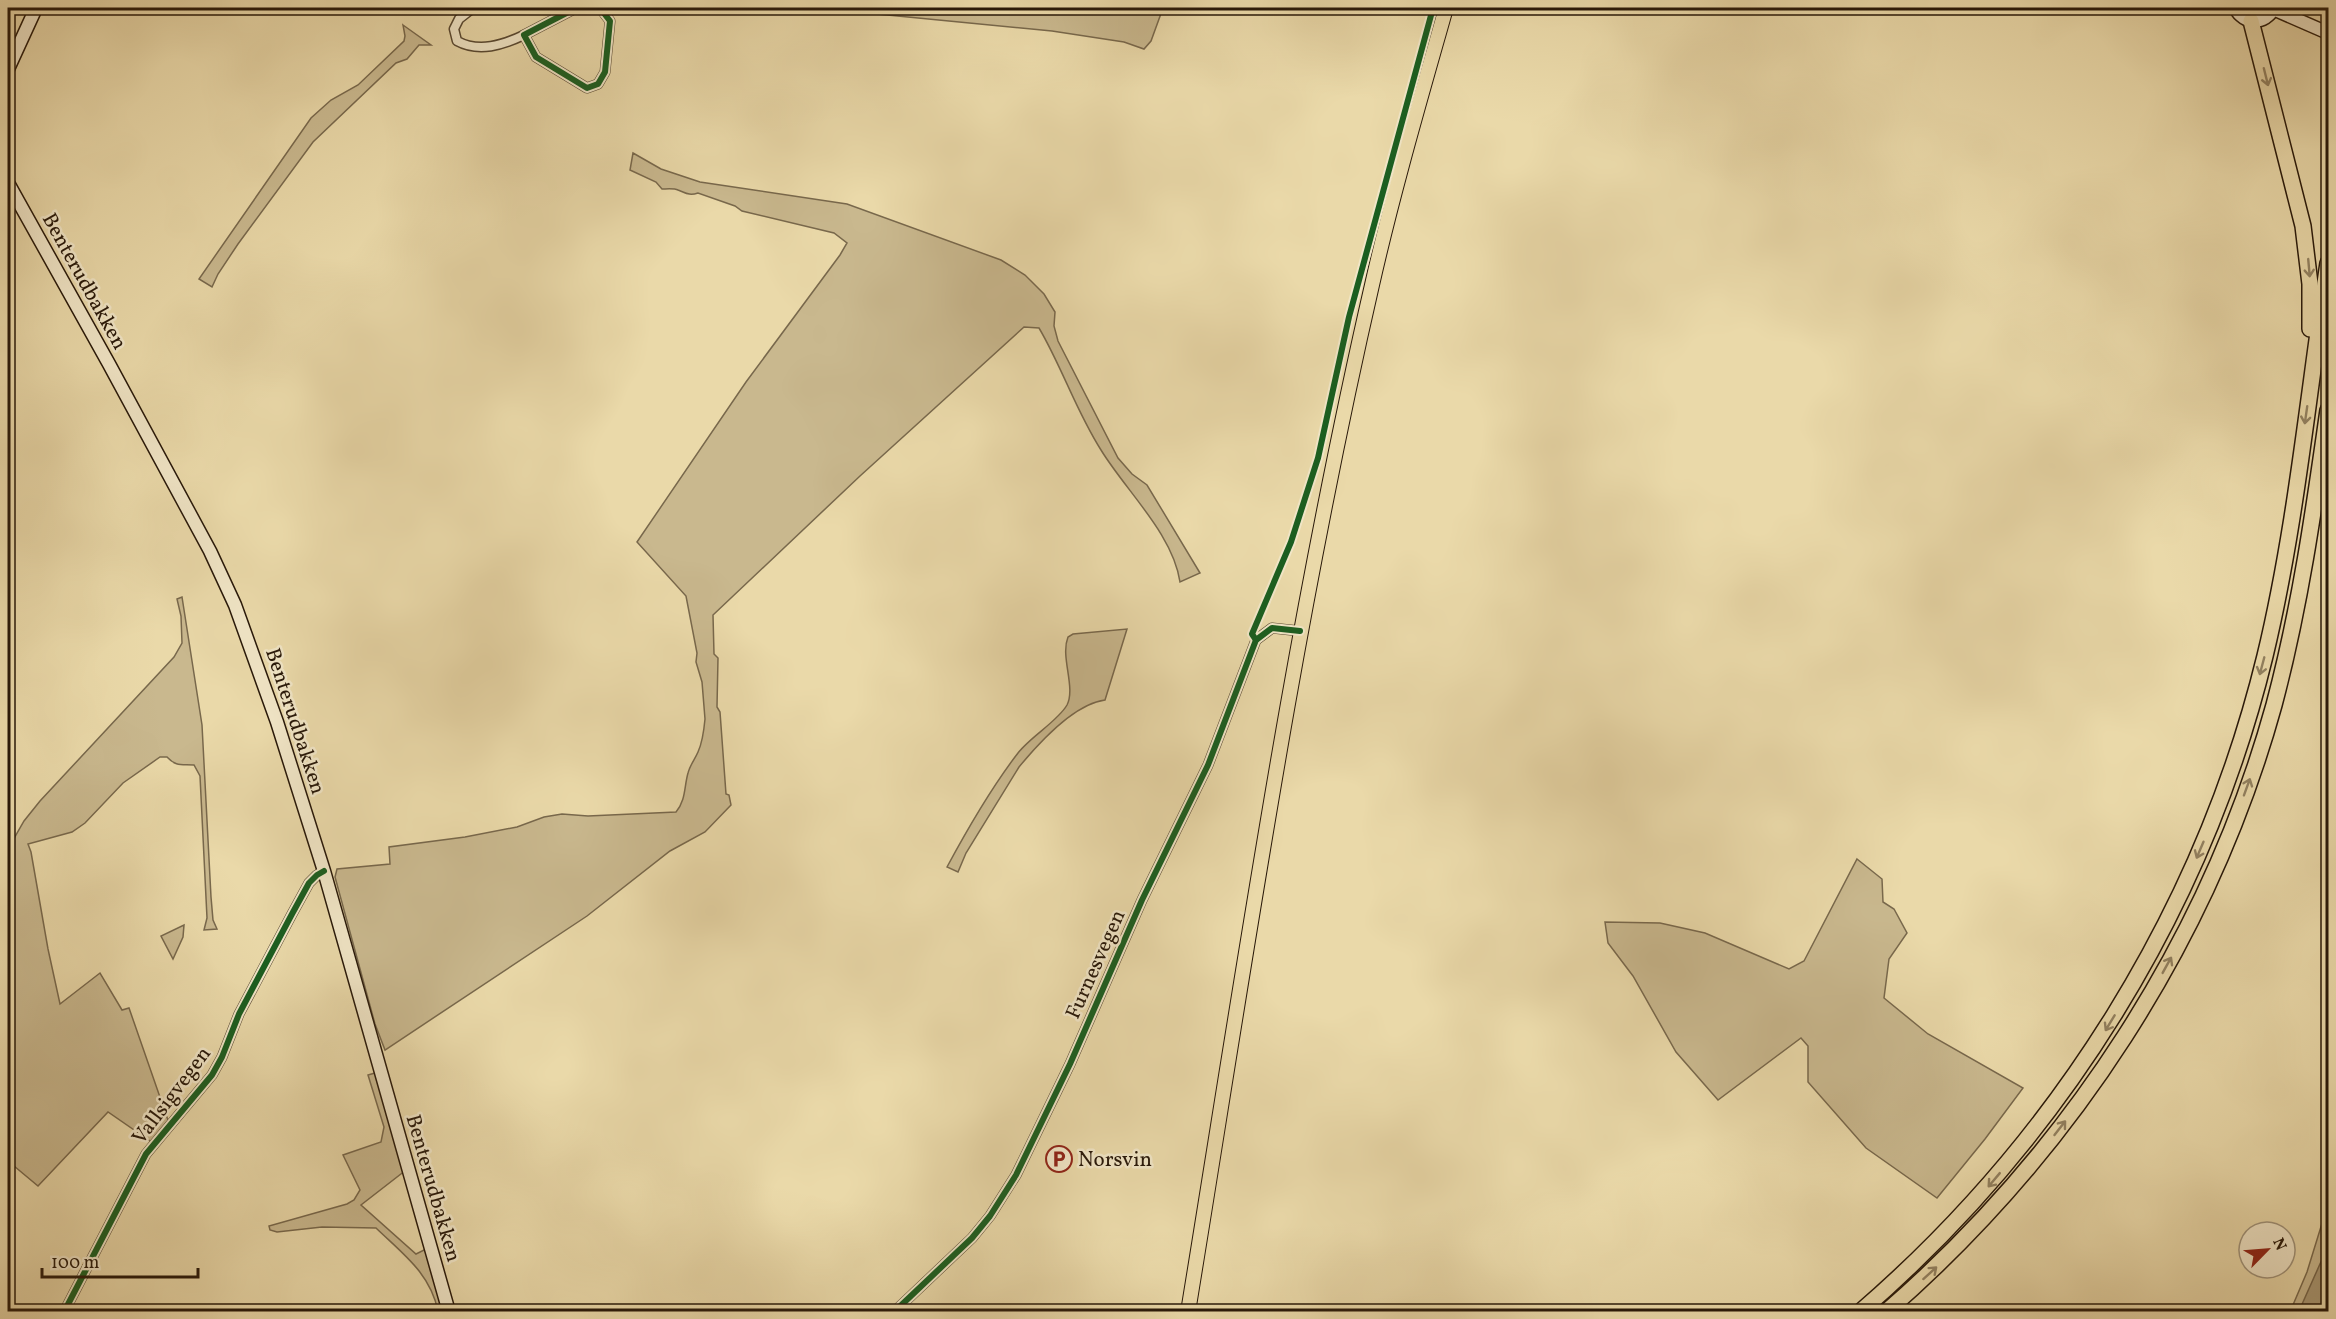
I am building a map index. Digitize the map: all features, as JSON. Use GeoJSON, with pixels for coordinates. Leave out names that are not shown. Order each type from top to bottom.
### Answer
{"type":"FeatureCollection","features":[{"type":"Feature","properties":{"kind":"highway"},"geometry":{"type":"LineString","coordinates":[[2251,21],[2304,235],[2310,284],[2310,328],[2314,357]]}},
{"type":"Feature","properties":{"kind":"highway"},"geometry":{"type":"LineString","coordinates":[[1860,1311],[1915,1263],[1956,1222],[1987,1188],[2046,1115],[2100,1038],[2170,917],[2189,875],[2224,788],[2254,699],[2265,656],[2284,564],[2328,263]]}},
{"type":"Feature","properties":{"kind":"highway"},"geometry":{"type":"LineString","coordinates":[[1886,1311],[1969,1234],[2061,1127],[2116,1049],[2160,977],[2187,926],[2231,830],[2260,750],[2276,697],[2301,586],[2328,410]]}},
{"type":"Feature","properties":{"kind":"main road"},"geometry":{"type":"LineString","coordinates":[[8,69],[36,8]]}},
{"type":"Feature","properties":{"kind":"main road"},"geometry":{"type":"LineString","coordinates":[[1188,1311],[1300,631],[1327,490],[1404,153],[1446,8]]}},
{"type":"Feature","properties":{"kind":"main road"},"geometry":{"type":"LineString","coordinates":[[2235,8],[2241,16],[2251,21],[2263,19],[2274,8],[2324,31]]}},
{"type":"Feature","properties":{"kind":"main road","name":"Benterudbakken"},"geometry":{"type":"LineString","coordinates":[[8,183],[109,364],[222,576],[255,659],[324,872],[449,1311]]}},
{"type":"Feature","properties":{"kind":"street"},"geometry":{"type":"LineString","coordinates":[[473,8],[459,19],[454,29],[457,40],[466,45],[482,48],[524,35],[576,8]]}},
{"type":"Feature","properties":{"kind":"street"},"geometry":{"type":"LineString","coordinates":[[524,35],[536,57],[584,88],[593,87],[598,84],[605,72],[611,30],[608,16],[600,8]]}},
{"type":"Feature","properties":{"kind":"street","name":"Furnesvegen"},"geometry":{"type":"LineString","coordinates":[[894,1311],[972,1238],[990,1216],[1016,1175],[1065,1073],[1142,900],[1208,765],[1256,640],[1272,628],[1300,631]]}},
{"type":"Feature","properties":{"kind":"street","name":"Vallsigvegen"},"geometry":{"type":"LineString","coordinates":[[64,1311],[146,1154],[212,1075],[222,1057],[239,1014],[309,883],[324,872]]}},
{"type":"Feature","properties":{"kind":"shaded area"},"geometry":{"type":"Polygon","coordinates":[[[784,8],[1163,8],[1151,41],[1144,49],[1124,42],[1052,31],[877,14],[804,12],[784,8]]]}},
{"type":"Feature","properties":{"kind":"shaded area"},"geometry":{"type":"Polygon","coordinates":[[[403,25],[431,45],[419,45],[407,59],[396,63],[313,142],[238,244],[212,287],[199,279],[311,118],[331,100],[358,85],[404,41],[403,25]]]}},
{"type":"Feature","properties":{"kind":"shaded area"},"geometry":{"type":"Polygon","coordinates":[[[633,153],[661,169],[700,182],[847,204],[1001,260],[1025,275],[1044,294],[1055,312],[1054,326],[1058,341],[1118,458],[1132,474],[1147,485],[1200,573],[1180,582],[1176,564],[1159,530],[1092,435],[1039,328],[1024,327],[860,476],[713,615],[714,654],[718,658],[717,707],[720,712],[726,794],[729,795],[731,805],[705,832],[670,851],[587,916],[385,1050],[375,1024],[335,877],[337,869],[390,864],[389,847],[465,837],[517,827],[544,817],[562,814],[588,816],[676,812],[679,807],[689,770],[703,736],[705,719],[702,682],[696,662],[697,653],[686,596],[637,542],[746,382],[847,243],[834,233],[742,211],[735,206],[698,193],[690,194],[674,189],[662,189],[656,182],[630,170],[633,153]]]}},
{"type":"Feature","properties":{"kind":"shaded area"},"geometry":{"type":"Polygon","coordinates":[[[182,597],[202,725],[211,897],[213,920],[217,929],[204,930],[207,918],[200,776],[194,765],[176,764],[167,757],[160,757],[123,783],[85,823],[72,832],[28,844],[60,1004],[100,973],[122,1010],[129,1008],[169,1123],[153,1143],[108,1112],[38,1186],[8,1161],[8,849],[24,821],[40,801],[174,657],[182,643],[181,616],[177,599],[182,597]]]}},
{"type":"Feature","properties":{"kind":"shaded area"},"geometry":{"type":"Polygon","coordinates":[[[1127,629],[1105,700],[1093,703],[1069,717],[1036,747],[1019,767],[966,853],[958,872],[947,867],[980,808],[1008,766],[1023,747],[1067,705],[1070,690],[1066,654],[1068,637],[1073,634],[1127,629]]]}},
{"type":"Feature","properties":{"kind":"shaded area"},"geometry":{"type":"Polygon","coordinates":[[[1857,859],[1882,879],[1883,902],[1894,909],[1907,933],[1889,959],[1884,998],[1928,1034],[2023,1088],[1937,1198],[1866,1148],[1808,1082],[1808,1046],[1801,1038],[1718,1100],[1676,1052],[1633,976],[1608,943],[1605,922],[1660,923],[1705,933],[1789,969],[1804,961],[1857,859]]]}},
{"type":"Feature","properties":{"kind":"shaded area"},"geometry":{"type":"Polygon","coordinates":[[[184,925],[183,937],[173,959],[161,936],[184,925]]]}},
{"type":"Feature","properties":{"kind":"shaded area"},"geometry":{"type":"Polygon","coordinates":[[[375,1073],[406,1170],[361,1205],[416,1254],[428,1248],[443,1311],[438,1311],[429,1286],[414,1265],[376,1228],[322,1227],[277,1232],[270,1230],[269,1226],[354,1200],[360,1190],[343,1155],[381,1142],[384,1127],[368,1075],[375,1073]]]}},
{"type":"Feature","properties":{"kind":"shaded area"},"geometry":{"type":"Polygon","coordinates":[[[2328,1204],[2328,1311],[2290,1312],[2307,1272],[2328,1204]]]}},
{"type":"Feature","properties":{"kind":"shaded area"},"geometry":{"type":"Polygon","coordinates":[[[2328,1246],[2328,1298],[2323,1311],[2299,1311],[2328,1246]]]}},
{"type":"Feature","properties":{"kind":"cycle path"},"geometry":{"type":"LineString","coordinates":[[576,8],[524,35],[536,57],[587,88],[598,84],[605,72],[610,21],[600,8]]}},
{"type":"Feature","properties":{"kind":"cycle path"},"geometry":{"type":"LineString","coordinates":[[1256,640],[1252,634],[1291,542],[1318,458],[1349,317],[1433,8]]}},
{"type":"Feature","properties":{"kind":"cycle path"},"geometry":{"type":"LineString","coordinates":[[894,1312],[972,1238],[990,1216],[1016,1175],[1070,1064],[1142,900],[1208,765],[1256,640],[1272,628],[1300,631]]}},
{"type":"Feature","properties":{"kind":"cycle path"},"geometry":{"type":"LineString","coordinates":[[64,1312],[146,1154],[212,1075],[222,1057],[239,1014],[309,883],[324,871]]}},
{"type":"Feature","properties":{"kind":"place","name":"Norsvin"},"geometry":{"type":"Point","coordinates":[1059,1159]}}]}
